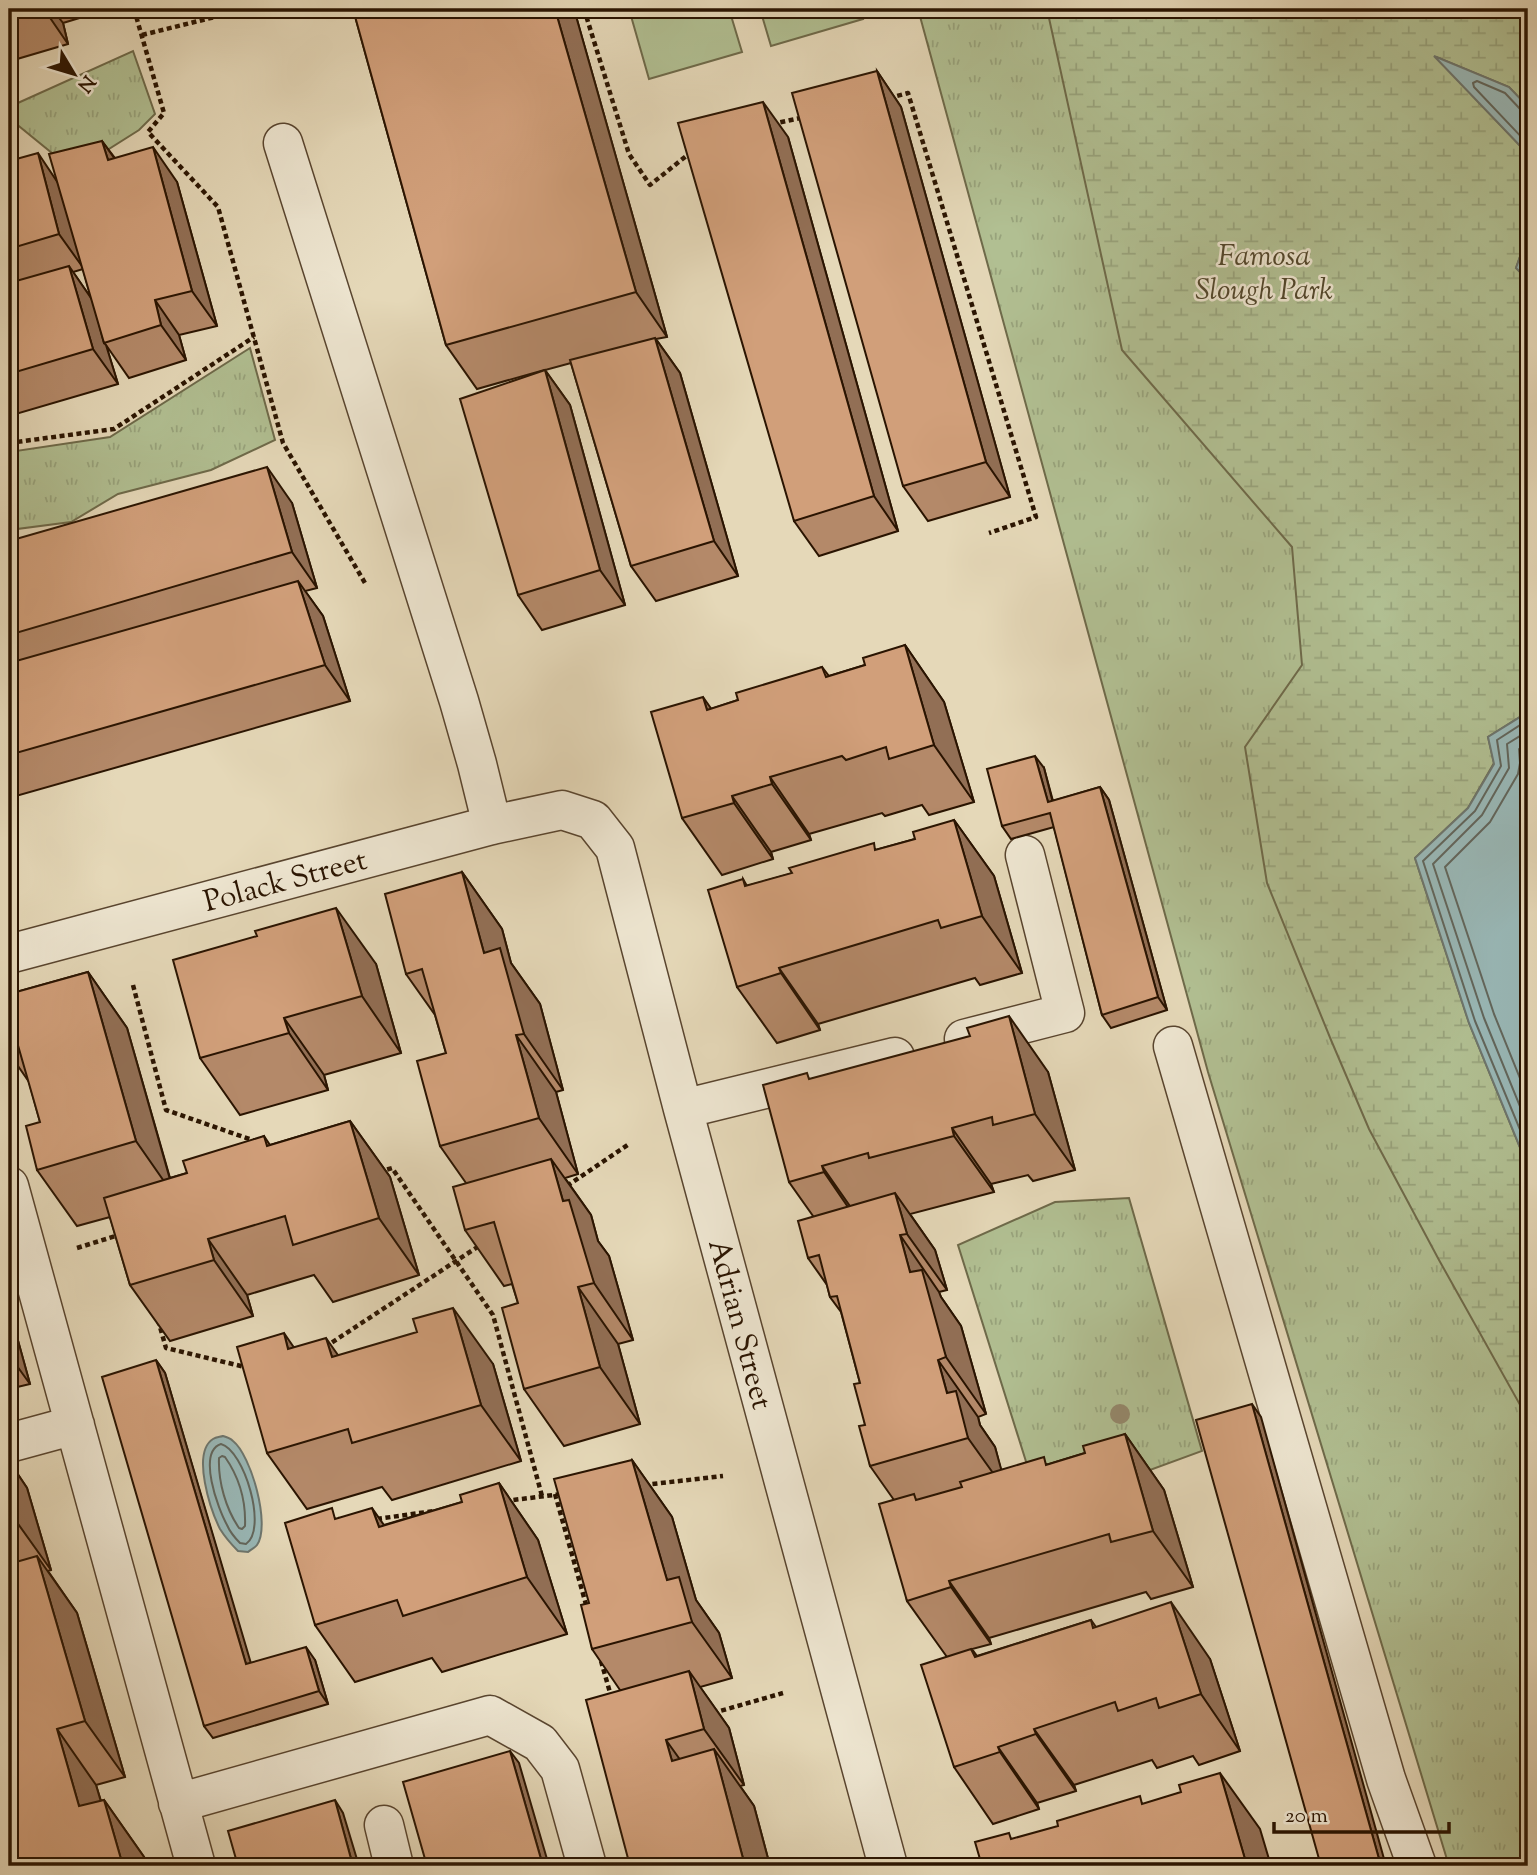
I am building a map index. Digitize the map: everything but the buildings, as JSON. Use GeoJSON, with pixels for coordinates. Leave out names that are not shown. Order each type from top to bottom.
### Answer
{"type":"FeatureCollection","features":[{"type":"Feature","properties":{"kind":"street"},"geometry":{"type":"LineString","coordinates":[[283,143],[459,701],[492,825]]}},
{"type":"Feature","properties":{"kind":"street","name":"Polack Street"},"geometry":{"type":"LineString","coordinates":[[9,954],[492,825],[562,810]]}},
{"type":"Feature","properties":{"kind":"street","name":"Adrian Street"},"geometry":{"type":"LineString","coordinates":[[562,810],[593,820],[615,848],[888,1866]]}},
{"type":"Feature","properties":{"kind":"street"},"geometry":{"type":"LineString","coordinates":[[683,1109],[1065,1013],[1025,855]]}},
{"type":"Feature","properties":{"kind":"street"},"geometry":{"type":"LineString","coordinates":[[1173,1046],[1387,1779],[1417,1866]]}},
{"type":"Feature","properties":{"kind":"street"},"geometry":{"type":"LineString","coordinates":[[9,1186],[19,1240],[75,1425],[196,1866]]}},
{"type":"Feature","properties":{"kind":"street"},"geometry":{"type":"LineString","coordinates":[[9,1443],[75,1425]]}},
{"type":"Feature","properties":{"kind":"street"},"geometry":{"type":"LineString","coordinates":[[178,1803],[490,1715],[540,1743],[560,1769],[587,1866]]}},
{"type":"Feature","properties":{"kind":"street"},"geometry":{"type":"LineString","coordinates":[[384,1825],[394,1866]]}},
{"type":"Feature","properties":{"kind":"path"},"geometry":{"type":"LineString","coordinates":[[134,9],[164,113],[148,132],[218,207],[283,443],[365,583]]}},
{"type":"Feature","properties":{"kind":"path"},"geometry":{"type":"LineString","coordinates":[[142,35],[247,9]]}},
{"type":"Feature","properties":{"kind":"path"},"geometry":{"type":"LineString","coordinates":[[584,9],[629,155],[650,185],[699,146]]}},
{"type":"Feature","properties":{"kind":"path"},"geometry":{"type":"LineString","coordinates":[[882,99],[908,93],[1036,517],[989,533]]}},
{"type":"Feature","properties":{"kind":"path"},"geometry":{"type":"LineString","coordinates":[[762,126],[815,114]]}},
{"type":"Feature","properties":{"kind":"path"},"geometry":{"type":"LineString","coordinates":[[9,443],[114,429],[254,337]]}},
{"type":"Feature","properties":{"kind":"path"},"geometry":{"type":"LineString","coordinates":[[133,985],[166,1110],[267,1145]]}},
{"type":"Feature","properties":{"kind":"path"},"geometry":{"type":"LineString","coordinates":[[247,1152],[255,1141]]}},
{"type":"Feature","properties":{"kind":"path"},"geometry":{"type":"LineString","coordinates":[[560,1191],[629,1144]]}},
{"type":"Feature","properties":{"kind":"path"},"geometry":{"type":"LineString","coordinates":[[374,1174],[392,1168],[493,1315],[542,1496]]}},
{"type":"Feature","properties":{"kind":"path"},"geometry":{"type":"LineString","coordinates":[[19,1240],[130,1232]]}},
{"type":"Feature","properties":{"kind":"path"},"geometry":{"type":"LineString","coordinates":[[317,1353],[491,1238]]}},
{"type":"Feature","properties":{"kind":"path"},"geometry":{"type":"LineString","coordinates":[[154,1309],[166,1348],[256,1369]]}},
{"type":"Feature","properties":{"kind":"path"},"geometry":{"type":"LineString","coordinates":[[633,1486],[723,1476]]}},
{"type":"Feature","properties":{"kind":"path"},"geometry":{"type":"LineString","coordinates":[[502,1502],[568,1493]]}},
{"type":"Feature","properties":{"kind":"path"},"geometry":{"type":"LineString","coordinates":[[555,1494],[587,1610]]}},
{"type":"Feature","properties":{"kind":"path"},"geometry":{"type":"LineString","coordinates":[[369,1520],[435,1511]]}},
{"type":"Feature","properties":{"kind":"path"},"geometry":{"type":"LineString","coordinates":[[598,1648],[612,1700]]}},
{"type":"Feature","properties":{"kind":"path"},"geometry":{"type":"LineString","coordinates":[[703,1716],[783,1693]]}},
{"type":"Feature","properties":{"kind":"green space"},"geometry":{"type":"Polygon","coordinates":[[[629,9],[729,9],[742,52],[649,79],[629,9]]]}},
{"type":"Feature","properties":{"kind":"green space"},"geometry":{"type":"Polygon","coordinates":[[[760,9],[860,9],[863,19],[771,46],[760,9]]]}},
{"type":"Feature","properties":{"kind":"green space","name":"Famosa Slough Park"},"geometry":{"type":"Polygon","coordinates":[[[918,9],[1528,9],[1528,1866],[1449,1866],[1208,1072],[918,9]]]}},
{"type":"Feature","properties":{"kind":"green space"},"geometry":{"type":"Polygon","coordinates":[[[1047,9],[1528,9],[1528,107],[1509,87],[1436,57],[1528,152],[1528,234],[1516,268],[1525,277],[1528,275],[1528,712],[1488,737],[1494,763],[1468,808],[1415,858],[1469,1023],[1528,1167],[1528,1419],[1369,1129],[1267,883],[1245,747],[1302,665],[1292,547],[1122,350],[1047,9]]]}},
{"type":"Feature","properties":{"kind":"green space"},"geometry":{"type":"Polygon","coordinates":[[[133,51],[155,114],[139,130],[74,171],[9,118],[9,107],[133,51]]]}},
{"type":"Feature","properties":{"kind":"green space"},"geometry":{"type":"Polygon","coordinates":[[[250,348],[275,440],[211,470],[118,494],[71,522],[9,530],[9,452],[110,437],[250,348]]]}},
{"type":"Feature","properties":{"kind":"green space"},"geometry":{"type":"Polygon","coordinates":[[[1129,1198],[1202,1451],[1120,1481],[1034,1487],[958,1245],[1055,1202],[1129,1198]]]}},
{"type":"Feature","properties":{"kind":"water"},"geometry":{"type":"Polygon","coordinates":[[[1434,56],[1509,87],[1528,107],[1528,152],[1526,152],[1434,56]]]}},
{"type":"Feature","properties":{"kind":"water"},"geometry":{"type":"Polygon","coordinates":[[[1528,234],[1528,275],[1525,277],[1516,268],[1528,234]]]}},
{"type":"Feature","properties":{"kind":"water"},"geometry":{"type":"Polygon","coordinates":[[[1528,712],[1528,1167],[1469,1023],[1415,858],[1468,808],[1494,764],[1488,737],[1528,712]]]}},
{"type":"Feature","properties":{"kind":"water"},"geometry":{"type":"Polygon","coordinates":[[[223,1436],[231,1439],[240,1449],[257,1491],[262,1522],[261,1535],[257,1545],[248,1552],[238,1551],[220,1529],[205,1483],[203,1469],[207,1446],[213,1439],[223,1436]]]}}]}
